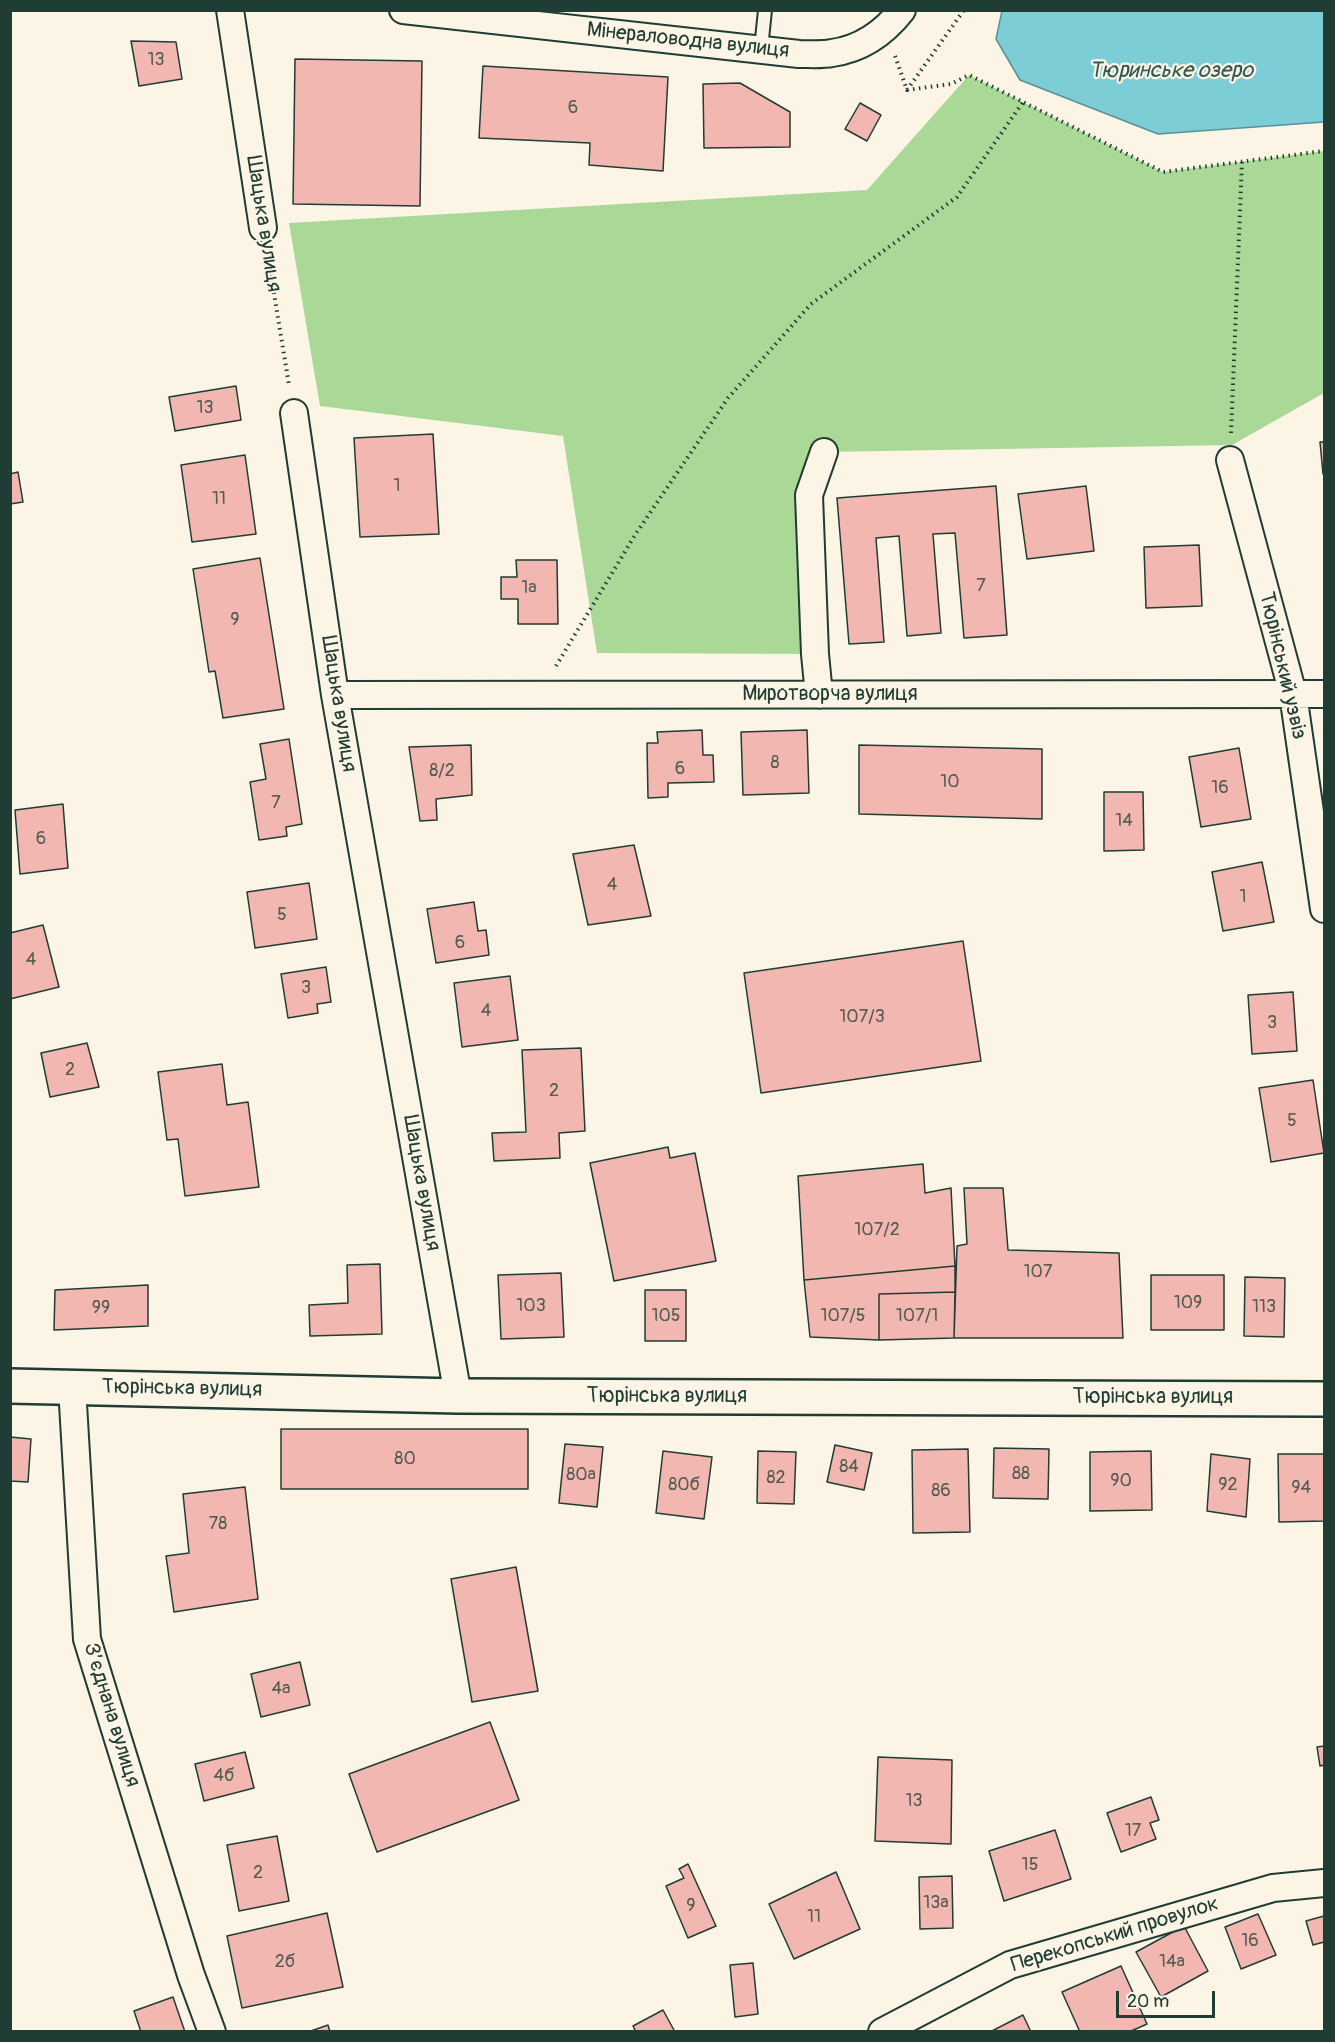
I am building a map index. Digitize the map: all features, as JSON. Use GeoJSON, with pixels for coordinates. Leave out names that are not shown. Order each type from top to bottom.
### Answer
{"type":"FeatureCollection","features":[{"type":"Feature","properties":{"kind":"main road","name":"Тюрінська вулиця"},"geometry":{"type":"LineString","coordinates":[[10,1386],[458,1396],[1324,1399]]}},
{"type":"Feature","properties":{"kind":"street","name":"Шацька вулиця"},"geometry":{"type":"LineString","coordinates":[[230,10],[263,228]]}},
{"type":"Feature","properties":{"kind":"street","name":"Мінераловодна вулиця"},"geometry":{"type":"LineString","coordinates":[[403,10],[799,54],[832,53],[863,43],[885,30],[902,10]]}},
{"type":"Feature","properties":{"kind":"street","name":"Шацька вулиця"},"geometry":{"type":"LineString","coordinates":[[294,413],[335,695],[458,1396]]}},
{"type":"Feature","properties":{"kind":"street"},"geometry":{"type":"LineString","coordinates":[[819,695],[815,654],[809,495],[824,452]]}},
{"type":"Feature","properties":{"kind":"street","name":"Тюрінський узвіз"},"geometry":{"type":"LineString","coordinates":[[1230,460],[1293,694],[1324,909]]}},
{"type":"Feature","properties":{"kind":"street","name":"Миротворча вулиця"},"geometry":{"type":"LineString","coordinates":[[335,695],[1324,694]]}},
{"type":"Feature","properties":{"kind":"street","name":"З’єднана вулиця"},"geometry":{"type":"LineString","coordinates":[[72,1387],[87,1639],[191,1975],[212,2031]]}},
{"type":"Feature","properties":{"kind":"street","name":"Перекопський провулок"},"geometry":{"type":"LineString","coordinates":[[882,2031],[1010,1965],[1273,1888],[1324,1883]]}},
{"type":"Feature","properties":{"kind":"lane"},"geometry":{"type":"LineString","coordinates":[[761,49],[765,10]]}},
{"type":"Feature","properties":{"kind":"path"},"geometry":{"type":"LineString","coordinates":[[907,90],[964,10]]}},
{"type":"Feature","properties":{"kind":"path"},"geometry":{"type":"LineString","coordinates":[[885,30],[907,90]]}},
{"type":"Feature","properties":{"kind":"path"},"geometry":{"type":"LineString","coordinates":[[907,90],[951,84],[969,75],[1164,172],[1324,151]]}},
{"type":"Feature","properties":{"kind":"path"},"geometry":{"type":"LineString","coordinates":[[539,695],[636,535],[728,398],[811,304],[957,197],[1023,102]]}},
{"type":"Feature","properties":{"kind":"path"},"geometry":{"type":"LineString","coordinates":[[1230,460],[1242,162]]}},
{"type":"Feature","properties":{"kind":"path","name":"Шацька вулиця"},"geometry":{"type":"LineString","coordinates":[[263,228],[294,413]]}},
{"type":"Feature","properties":{"kind":"green space"},"geometry":{"type":"Polygon","coordinates":[[[969,75],[1163,172],[1324,151],[1324,393],[1232,445],[824,452],[809,495],[815,654],[597,653],[563,436],[320,406],[289,223],[867,190],[969,75]]]}},
{"type":"Feature","properties":{"kind":"water","name":"Тюринське озеро"},"geometry":{"type":"Polygon","coordinates":[[[1002,11],[1324,11],[1324,122],[1158,134],[1020,80],[996,39],[1002,11]]]}},
{"type":"Feature","properties":{"kind":"building"},"geometry":{"type":"Polygon","coordinates":[[[131,41],[176,42],[182,79],[139,86],[131,41]]]}},
{"type":"Feature","properties":{"kind":"building"},"geometry":{"type":"Polygon","coordinates":[[[295,59],[422,61],[420,206],[293,204],[295,59]]]}},
{"type":"Feature","properties":{"kind":"building"},"geometry":{"type":"Polygon","coordinates":[[[483,66],[668,77],[663,171],[589,165],[590,143],[479,138],[483,66]]]}},
{"type":"Feature","properties":{"kind":"building"},"geometry":{"type":"Polygon","coordinates":[[[740,83],[790,112],[790,147],[704,148],[703,84],[740,83]]]}},
{"type":"Feature","properties":{"kind":"building"},"geometry":{"type":"Polygon","coordinates":[[[860,103],[881,115],[867,141],[845,129],[860,103]]]}},
{"type":"Feature","properties":{"kind":"building"},"geometry":{"type":"Polygon","coordinates":[[[236,386],[241,420],[175,431],[169,397],[236,386]]]}},
{"type":"Feature","properties":{"kind":"building"},"geometry":{"type":"Polygon","coordinates":[[[433,434],[439,534],[360,537],[354,438],[433,434]]]}},
{"type":"Feature","properties":{"kind":"building"},"geometry":{"type":"Polygon","coordinates":[[[1320,442],[1324,442],[1324,474],[1323,474],[1320,442]]]}},
{"type":"Feature","properties":{"kind":"building"},"geometry":{"type":"Polygon","coordinates":[[[245,455],[256,534],[192,542],[181,465],[245,455]]]}},
{"type":"Feature","properties":{"kind":"building"},"geometry":{"type":"Polygon","coordinates":[[[18,472],[23,502],[10,504],[10,474],[18,472]]]}},
{"type":"Feature","properties":{"kind":"building"},"geometry":{"type":"Polygon","coordinates":[[[996,486],[1007,635],[964,638],[955,533],[933,534],[941,633],[907,636],[899,536],[876,538],[884,642],[849,644],[837,498],[996,486]]]}},
{"type":"Feature","properties":{"kind":"building"},"geometry":{"type":"Polygon","coordinates":[[[1086,486],[1094,551],[1027,559],[1018,494],[1086,486]]]}},
{"type":"Feature","properties":{"kind":"building"},"geometry":{"type":"Polygon","coordinates":[[[1199,545],[1202,606],[1146,608],[1144,547],[1199,545]]]}},
{"type":"Feature","properties":{"kind":"building"},"geometry":{"type":"Polygon","coordinates":[[[260,558],[284,709],[223,718],[215,671],[209,672],[193,569],[260,558]]]}},
{"type":"Feature","properties":{"kind":"building"},"geometry":{"type":"Polygon","coordinates":[[[516,560],[557,560],[558,624],[518,624],[518,599],[501,599],[501,577],[517,577],[516,560]]]}},
{"type":"Feature","properties":{"kind":"building"},"geometry":{"type":"Polygon","coordinates":[[[702,730],[703,755],[713,755],[714,782],[668,783],[668,797],[648,798],[647,743],[658,743],[657,732],[702,730]]]}},
{"type":"Feature","properties":{"kind":"building"},"geometry":{"type":"Polygon","coordinates":[[[807,730],[809,793],[743,795],[741,732],[807,730]]]}},
{"type":"Feature","properties":{"kind":"building"},"geometry":{"type":"Polygon","coordinates":[[[289,739],[302,824],[286,827],[287,836],[259,840],[250,782],[266,779],[260,744],[289,739]]]}},
{"type":"Feature","properties":{"kind":"building"},"geometry":{"type":"Polygon","coordinates":[[[471,745],[472,795],[436,799],[437,820],[420,821],[409,747],[471,745]]]}},
{"type":"Feature","properties":{"kind":"building"},"geometry":{"type":"Polygon","coordinates":[[[859,745],[1042,749],[1042,819],[859,814],[859,745]]]}},
{"type":"Feature","properties":{"kind":"building"},"geometry":{"type":"Polygon","coordinates":[[[1239,748],[1251,819],[1201,827],[1189,757],[1239,748]]]}},
{"type":"Feature","properties":{"kind":"building"},"geometry":{"type":"Polygon","coordinates":[[[1104,792],[1143,792],[1144,850],[1104,851],[1104,792]]]}},
{"type":"Feature","properties":{"kind":"building"},"geometry":{"type":"Polygon","coordinates":[[[63,804],[68,868],[20,874],[15,810],[63,804]]]}},
{"type":"Feature","properties":{"kind":"building"},"geometry":{"type":"Polygon","coordinates":[[[634,845],[651,916],[588,925],[573,854],[634,845]]]}},
{"type":"Feature","properties":{"kind":"building"},"geometry":{"type":"Polygon","coordinates":[[[1262,862],[1274,922],[1223,931],[1212,872],[1262,862]]]}},
{"type":"Feature","properties":{"kind":"building"},"geometry":{"type":"Polygon","coordinates":[[[309,883],[317,939],[255,948],[247,892],[309,883]]]}},
{"type":"Feature","properties":{"kind":"building"},"geometry":{"type":"Polygon","coordinates":[[[474,902],[478,931],[486,930],[489,955],[436,963],[427,909],[474,902]]]}},
{"type":"Feature","properties":{"kind":"building"},"geometry":{"type":"Polygon","coordinates":[[[43,925],[59,987],[10,999],[10,933],[43,925]]]}},
{"type":"Feature","properties":{"kind":"building"},"geometry":{"type":"Polygon","coordinates":[[[963,941],[981,1061],[761,1093],[744,973],[963,941]]]}},
{"type":"Feature","properties":{"kind":"building"},"geometry":{"type":"Polygon","coordinates":[[[326,967],[331,1002],[317,1004],[318,1013],[288,1018],[281,974],[326,967]]]}},
{"type":"Feature","properties":{"kind":"building"},"geometry":{"type":"Polygon","coordinates":[[[510,976],[518,1040],[462,1047],[454,983],[510,976]]]}},
{"type":"Feature","properties":{"kind":"building"},"geometry":{"type":"Polygon","coordinates":[[[1293,992],[1297,1051],[1252,1054],[1248,995],[1293,992]]]}},
{"type":"Feature","properties":{"kind":"building"},"geometry":{"type":"Polygon","coordinates":[[[87,1043],[99,1087],[50,1097],[41,1053],[87,1043]]]}},
{"type":"Feature","properties":{"kind":"building"},"geometry":{"type":"Polygon","coordinates":[[[581,1048],[585,1131],[559,1133],[560,1158],[494,1161],[492,1133],[526,1132],[522,1050],[581,1048]]]}},
{"type":"Feature","properties":{"kind":"building"},"geometry":{"type":"Polygon","coordinates":[[[222,1064],[227,1105],[248,1102],[259,1187],[185,1196],[178,1139],[167,1140],[158,1072],[222,1064]]]}},
{"type":"Feature","properties":{"kind":"building"},"geometry":{"type":"Polygon","coordinates":[[[1313,1080],[1324,1153],[1271,1162],[1259,1088],[1313,1080]]]}},
{"type":"Feature","properties":{"kind":"building"},"geometry":{"type":"Polygon","coordinates":[[[668,1147],[670,1158],[695,1153],[716,1261],[614,1281],[590,1163],[668,1147]]]}},
{"type":"Feature","properties":{"kind":"building"},"geometry":{"type":"Polygon","coordinates":[[[923,1164],[925,1193],[951,1188],[955,1266],[804,1280],[798,1176],[923,1164]]]}},
{"type":"Feature","properties":{"kind":"building"},"geometry":{"type":"Polygon","coordinates":[[[964,1188],[1003,1188],[1008,1250],[1119,1253],[1123,1338],[954,1338],[957,1246],[967,1244],[964,1188]]]}},
{"type":"Feature","properties":{"kind":"building"},"geometry":{"type":"Polygon","coordinates":[[[380,1264],[382,1334],[310,1336],[309,1305],[348,1303],[347,1265],[380,1264]]]}},
{"type":"Feature","properties":{"kind":"building"},"geometry":{"type":"Polygon","coordinates":[[[955,1266],[955,1292],[879,1294],[879,1340],[810,1337],[804,1280],[955,1266]]]}},
{"type":"Feature","properties":{"kind":"building"},"geometry":{"type":"Polygon","coordinates":[[[561,1273],[564,1337],[501,1339],[498,1275],[561,1273]]]}},
{"type":"Feature","properties":{"kind":"building"},"geometry":{"type":"Polygon","coordinates":[[[1151,1275],[1224,1275],[1224,1330],[1151,1330],[1151,1275]]]}},
{"type":"Feature","properties":{"kind":"building"},"geometry":{"type":"Polygon","coordinates":[[[1245,1277],[1285,1278],[1284,1337],[1244,1336],[1245,1277]]]}},
{"type":"Feature","properties":{"kind":"building"},"geometry":{"type":"Polygon","coordinates":[[[148,1285],[148,1326],[54,1330],[55,1290],[148,1285]]]}},
{"type":"Feature","properties":{"kind":"building"},"geometry":{"type":"Polygon","coordinates":[[[645,1290],[686,1290],[686,1341],[645,1341],[645,1290]]]}},
{"type":"Feature","properties":{"kind":"building"},"geometry":{"type":"Polygon","coordinates":[[[955,1292],[954,1338],[879,1340],[879,1294],[955,1292]]]}},
{"type":"Feature","properties":{"kind":"building"},"geometry":{"type":"Polygon","coordinates":[[[281,1429],[528,1429],[528,1489],[281,1489],[281,1429]]]}},
{"type":"Feature","properties":{"kind":"building"},"geometry":{"type":"Polygon","coordinates":[[[10,1437],[31,1439],[28,1482],[10,1481],[10,1437]]]}},
{"type":"Feature","properties":{"kind":"building"},"geometry":{"type":"Polygon","coordinates":[[[565,1444],[603,1447],[597,1507],[559,1503],[565,1444]]]}},
{"type":"Feature","properties":{"kind":"building"},"geometry":{"type":"Polygon","coordinates":[[[835,1445],[872,1453],[864,1490],[827,1482],[835,1445]]]}},
{"type":"Feature","properties":{"kind":"building"},"geometry":{"type":"Polygon","coordinates":[[[994,1448],[1049,1449],[1048,1499],[993,1498],[994,1448]]]}},
{"type":"Feature","properties":{"kind":"building"},"geometry":{"type":"Polygon","coordinates":[[[968,1449],[970,1532],[913,1533],[912,1450],[968,1449]]]}},
{"type":"Feature","properties":{"kind":"building"},"geometry":{"type":"Polygon","coordinates":[[[663,1451],[712,1457],[704,1519],[656,1513],[663,1451]]]}},
{"type":"Feature","properties":{"kind":"building"},"geometry":{"type":"Polygon","coordinates":[[[758,1451],[796,1452],[794,1504],[757,1503],[758,1451]]]}},
{"type":"Feature","properties":{"kind":"building"},"geometry":{"type":"Polygon","coordinates":[[[1151,1451],[1152,1510],[1090,1511],[1090,1452],[1151,1451]]]}},
{"type":"Feature","properties":{"kind":"building"},"geometry":{"type":"Polygon","coordinates":[[[1211,1454],[1250,1459],[1246,1517],[1207,1511],[1211,1454]]]}},
{"type":"Feature","properties":{"kind":"building"},"geometry":{"type":"Polygon","coordinates":[[[1278,1454],[1324,1454],[1324,1521],[1279,1522],[1278,1454]]]}},
{"type":"Feature","properties":{"kind":"building"},"geometry":{"type":"Polygon","coordinates":[[[245,1487],[258,1599],[174,1612],[166,1556],[189,1553],[183,1494],[245,1487]]]}},
{"type":"Feature","properties":{"kind":"building"},"geometry":{"type":"Polygon","coordinates":[[[516,1567],[538,1691],[472,1702],[451,1579],[516,1567]]]}},
{"type":"Feature","properties":{"kind":"building"},"geometry":{"type":"Polygon","coordinates":[[[300,1662],[310,1705],[261,1717],[251,1674],[300,1662]]]}},
{"type":"Feature","properties":{"kind":"building"},"geometry":{"type":"Polygon","coordinates":[[[490,1722],[519,1800],[377,1852],[349,1774],[490,1722]]]}},
{"type":"Feature","properties":{"kind":"building"},"geometry":{"type":"Polygon","coordinates":[[[1324,1746],[1324,1765],[1320,1766],[1317,1747],[1324,1746]]]}},
{"type":"Feature","properties":{"kind":"building"},"geometry":{"type":"Polygon","coordinates":[[[245,1752],[254,1788],[204,1801],[195,1764],[245,1752]]]}},
{"type":"Feature","properties":{"kind":"building"},"geometry":{"type":"Polygon","coordinates":[[[878,1757],[952,1760],[951,1844],[875,1841],[878,1757]]]}},
{"type":"Feature","properties":{"kind":"building"},"geometry":{"type":"Polygon","coordinates":[[[1151,1797],[1159,1820],[1150,1823],[1156,1839],[1121,1852],[1107,1813],[1151,1797]]]}},
{"type":"Feature","properties":{"kind":"building"},"geometry":{"type":"Polygon","coordinates":[[[1055,1830],[1071,1879],[1004,1901],[989,1851],[1055,1830]]]}},
{"type":"Feature","properties":{"kind":"building"},"geometry":{"type":"Polygon","coordinates":[[[277,1836],[289,1901],[239,1911],[227,1845],[277,1836]]]}},
{"type":"Feature","properties":{"kind":"building"},"geometry":{"type":"Polygon","coordinates":[[[688,1864],[716,1926],[688,1938],[666,1886],[684,1878],[679,1869],[688,1864]]]}},
{"type":"Feature","properties":{"kind":"building"},"geometry":{"type":"Polygon","coordinates":[[[836,1872],[860,1929],[794,1959],[769,1904],[836,1872]]]}},
{"type":"Feature","properties":{"kind":"building"},"geometry":{"type":"Polygon","coordinates":[[[952,1876],[953,1928],[920,1929],[919,1877],[952,1876]]]}},
{"type":"Feature","properties":{"kind":"building"},"geometry":{"type":"Polygon","coordinates":[[[327,1913],[343,1987],[242,2008],[227,1936],[327,1913]]]}},
{"type":"Feature","properties":{"kind":"building"},"geometry":{"type":"Polygon","coordinates":[[[1258,1914],[1276,1955],[1241,1969],[1225,1927],[1258,1914]]]}},
{"type":"Feature","properties":{"kind":"building"},"geometry":{"type":"Polygon","coordinates":[[[1324,1916],[1324,1942],[1313,1945],[1306,1921],[1324,1916]]]}},
{"type":"Feature","properties":{"kind":"building"},"geometry":{"type":"Polygon","coordinates":[[[1184,1926],[1208,1971],[1161,1997],[1136,1952],[1184,1926]]]}},
{"type":"Feature","properties":{"kind":"building"},"geometry":{"type":"Polygon","coordinates":[[[753,1963],[758,2014],[735,2017],[730,1965],[753,1963]]]}},
{"type":"Feature","properties":{"kind":"building"},"geometry":{"type":"Polygon","coordinates":[[[1121,1966],[1147,2024],[1129,2032],[1080,2032],[1062,1992],[1121,1966]]]}},
{"type":"Feature","properties":{"kind":"building"},"geometry":{"type":"Polygon","coordinates":[[[173,1997],[185,2032],[141,2032],[134,2011],[173,1997]]]}},
{"type":"Feature","properties":{"kind":"building"},"geometry":{"type":"Polygon","coordinates":[[[663,2010],[675,2032],[636,2032],[633,2026],[663,2010]]]}},
{"type":"Feature","properties":{"kind":"building"},"geometry":{"type":"Polygon","coordinates":[[[1023,2015],[1031,2032],[990,2032],[1023,2015]]]}},
{"type":"Feature","properties":{"kind":"building"},"geometry":{"type":"Polygon","coordinates":[[[328,2025],[330,2032],[308,2032],[328,2025]]]}}]}
